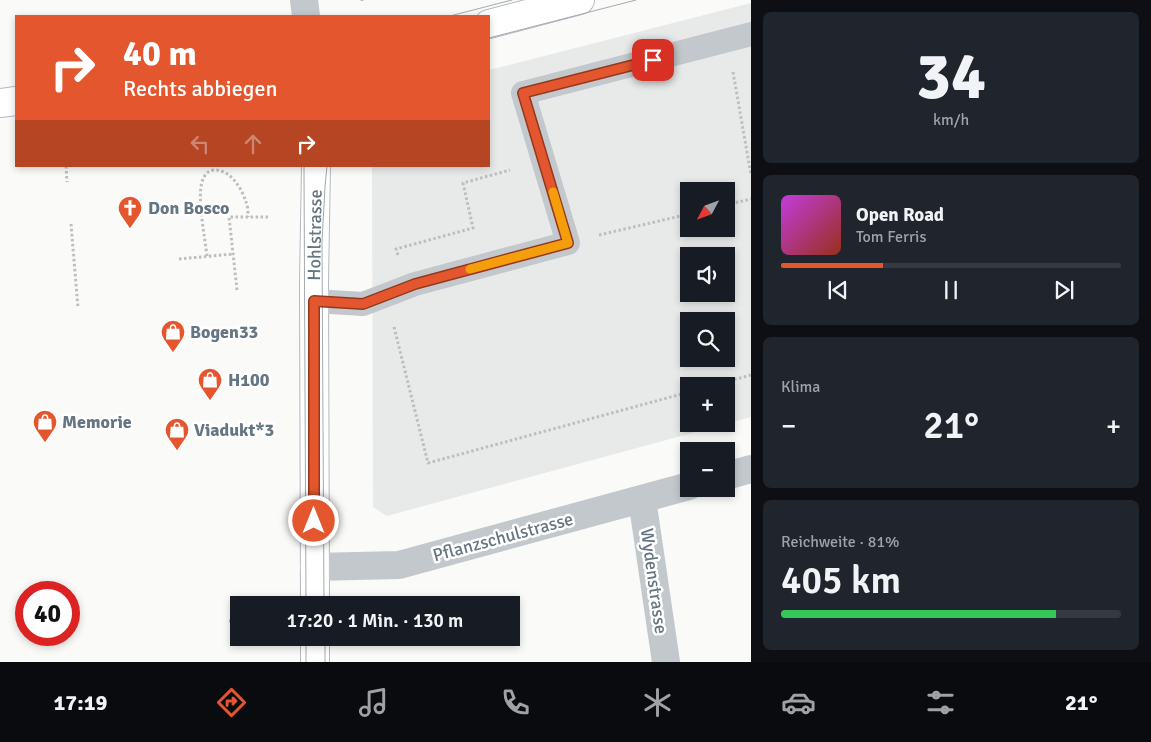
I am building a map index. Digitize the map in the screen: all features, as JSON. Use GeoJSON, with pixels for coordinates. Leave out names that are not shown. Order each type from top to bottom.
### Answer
{"type":"FeatureCollection","features":[{"type":"Feature","properties":{"kind":"street"},"geometry":{"type":"LineString","coordinates":[[304,0],[306,15]]}},
{"type":"Feature","properties":{"kind":"street"},"geometry":{"type":"LineString","coordinates":[[490,24],[580,0]]}},
{"type":"Feature","properties":{"kind":"street"},"geometry":{"type":"LineString","coordinates":[[0,103],[15,101]]}},
{"type":"Feature","properties":{"kind":"street","name":"Hohlstrasse"},"geometry":{"type":"LineString","coordinates":[[315,596],[314,301],[316,167]]}},
{"type":"Feature","properties":{"kind":"street"},"geometry":{"type":"LineString","coordinates":[[735,473],[751,469]]}},
{"type":"Feature","properties":{"kind":"street","name":"Pflanzschulstrasse"},"geometry":{"type":"LineString","coordinates":[[314,567],[399,565],[680,488]]}},
{"type":"Feature","properties":{"kind":"street","name":"Wydenstrasse"},"geometry":{"type":"LineString","coordinates":[[642,499],[666,662]]}},
{"type":"Feature","properties":{"kind":"street"},"geometry":{"type":"LineString","coordinates":[[315,646],[315,662]]}},
{"type":"Feature","properties":{"kind":"lane"},"geometry":{"type":"LineString","coordinates":[[314,301],[363,304],[397,291],[568,243],[523,93],[751,34]]}},
{"type":"Feature","properties":{"kind":"path"},"geometry":{"type":"LineString","coordinates":[[728,40],[751,175]]}},
{"type":"Feature","properties":{"kind":"path"},"geometry":{"type":"LineString","coordinates":[[66,167],[67,182]]}},
{"type":"Feature","properties":{"kind":"path"},"geometry":{"type":"LineString","coordinates":[[517,168],[464,183],[473,228],[396,249],[397,291],[428,463],[680,394]]}},
{"type":"Feature","properties":{"kind":"path"},"geometry":{"type":"LineString","coordinates":[[207,256],[201,194],[202,180],[206,174],[212,170],[218,170],[231,176],[246,202],[248,217]]}},
{"type":"Feature","properties":{"kind":"path"},"geometry":{"type":"LineString","coordinates":[[735,203],[751,199]]}},
{"type":"Feature","properties":{"kind":"path"},"geometry":{"type":"LineString","coordinates":[[568,243],[680,216]]}},
{"type":"Feature","properties":{"kind":"path"},"geometry":{"type":"LineString","coordinates":[[237,290],[229,217],[269,217]]}},
{"type":"Feature","properties":{"kind":"path"},"geometry":{"type":"LineString","coordinates":[[71,224],[78,308]]}},
{"type":"Feature","properties":{"kind":"path"},"geometry":{"type":"LineString","coordinates":[[179,259],[233,254]]}},
{"type":"Feature","properties":{"kind":"path"},"geometry":{"type":"LineString","coordinates":[[735,379],[751,375]]}},
{"type":"Feature","properties":{"kind":"shaded area"},"geometry":{"type":"Polygon","coordinates":[[[751,3],[751,417],[735,421],[735,377],[680,377],[680,432],[696,432],[387,516],[373,507],[372,167],[490,167],[490,70],[751,3]]]}},
{"type":"Feature","properties":{"kind":"tram line"},"geometry":{"type":"LineString","coordinates":[[454,15],[512,0]]}},
{"type":"Feature","properties":{"kind":"tram line"},"geometry":{"type":"LineString","coordinates":[[490,38],[636,0]]}},
{"type":"Feature","properties":{"kind":"tram line"},"geometry":{"type":"LineString","coordinates":[[304,167],[306,596]]}},
{"type":"Feature","properties":{"kind":"tram line"},"geometry":{"type":"LineString","coordinates":[[324,596],[322,242],[327,167]]}},
{"type":"Feature","properties":{"kind":"tram line"},"geometry":{"type":"LineString","coordinates":[[306,646],[306,662]]}},
{"type":"Feature","properties":{"kind":"tram line"},"geometry":{"type":"LineString","coordinates":[[325,646],[325,662]]}},
{"type":"Feature","properties":{"kind":"slow traffic"},"geometry":{"type":"LineString","coordinates":[[470,269],[568,243],[553,192]]}},
{"type":"Feature","properties":{"kind":"place","name":"Don Bosco"},"geometry":{"type":"Point","coordinates":[130,229]}},
{"type":"Feature","properties":{"kind":"place","name":"Bogen33"},"geometry":{"type":"Point","coordinates":[173,353]}},
{"type":"Feature","properties":{"kind":"place","name":"H100"},"geometry":{"type":"Point","coordinates":[210,401]}},
{"type":"Feature","properties":{"kind":"place","name":"Memorie"},"geometry":{"type":"Point","coordinates":[45,443]}},
{"type":"Feature","properties":{"kind":"place","name":"Viadukt*3"},"geometry":{"type":"Point","coordinates":[177,451]}},
{"type":"Feature","properties":{"kind":"route"},"geometry":{"type":"LineString","coordinates":[[314,521],[314,301],[363,304],[415,284],[568,243],[523,93],[653,60]]}}]}
